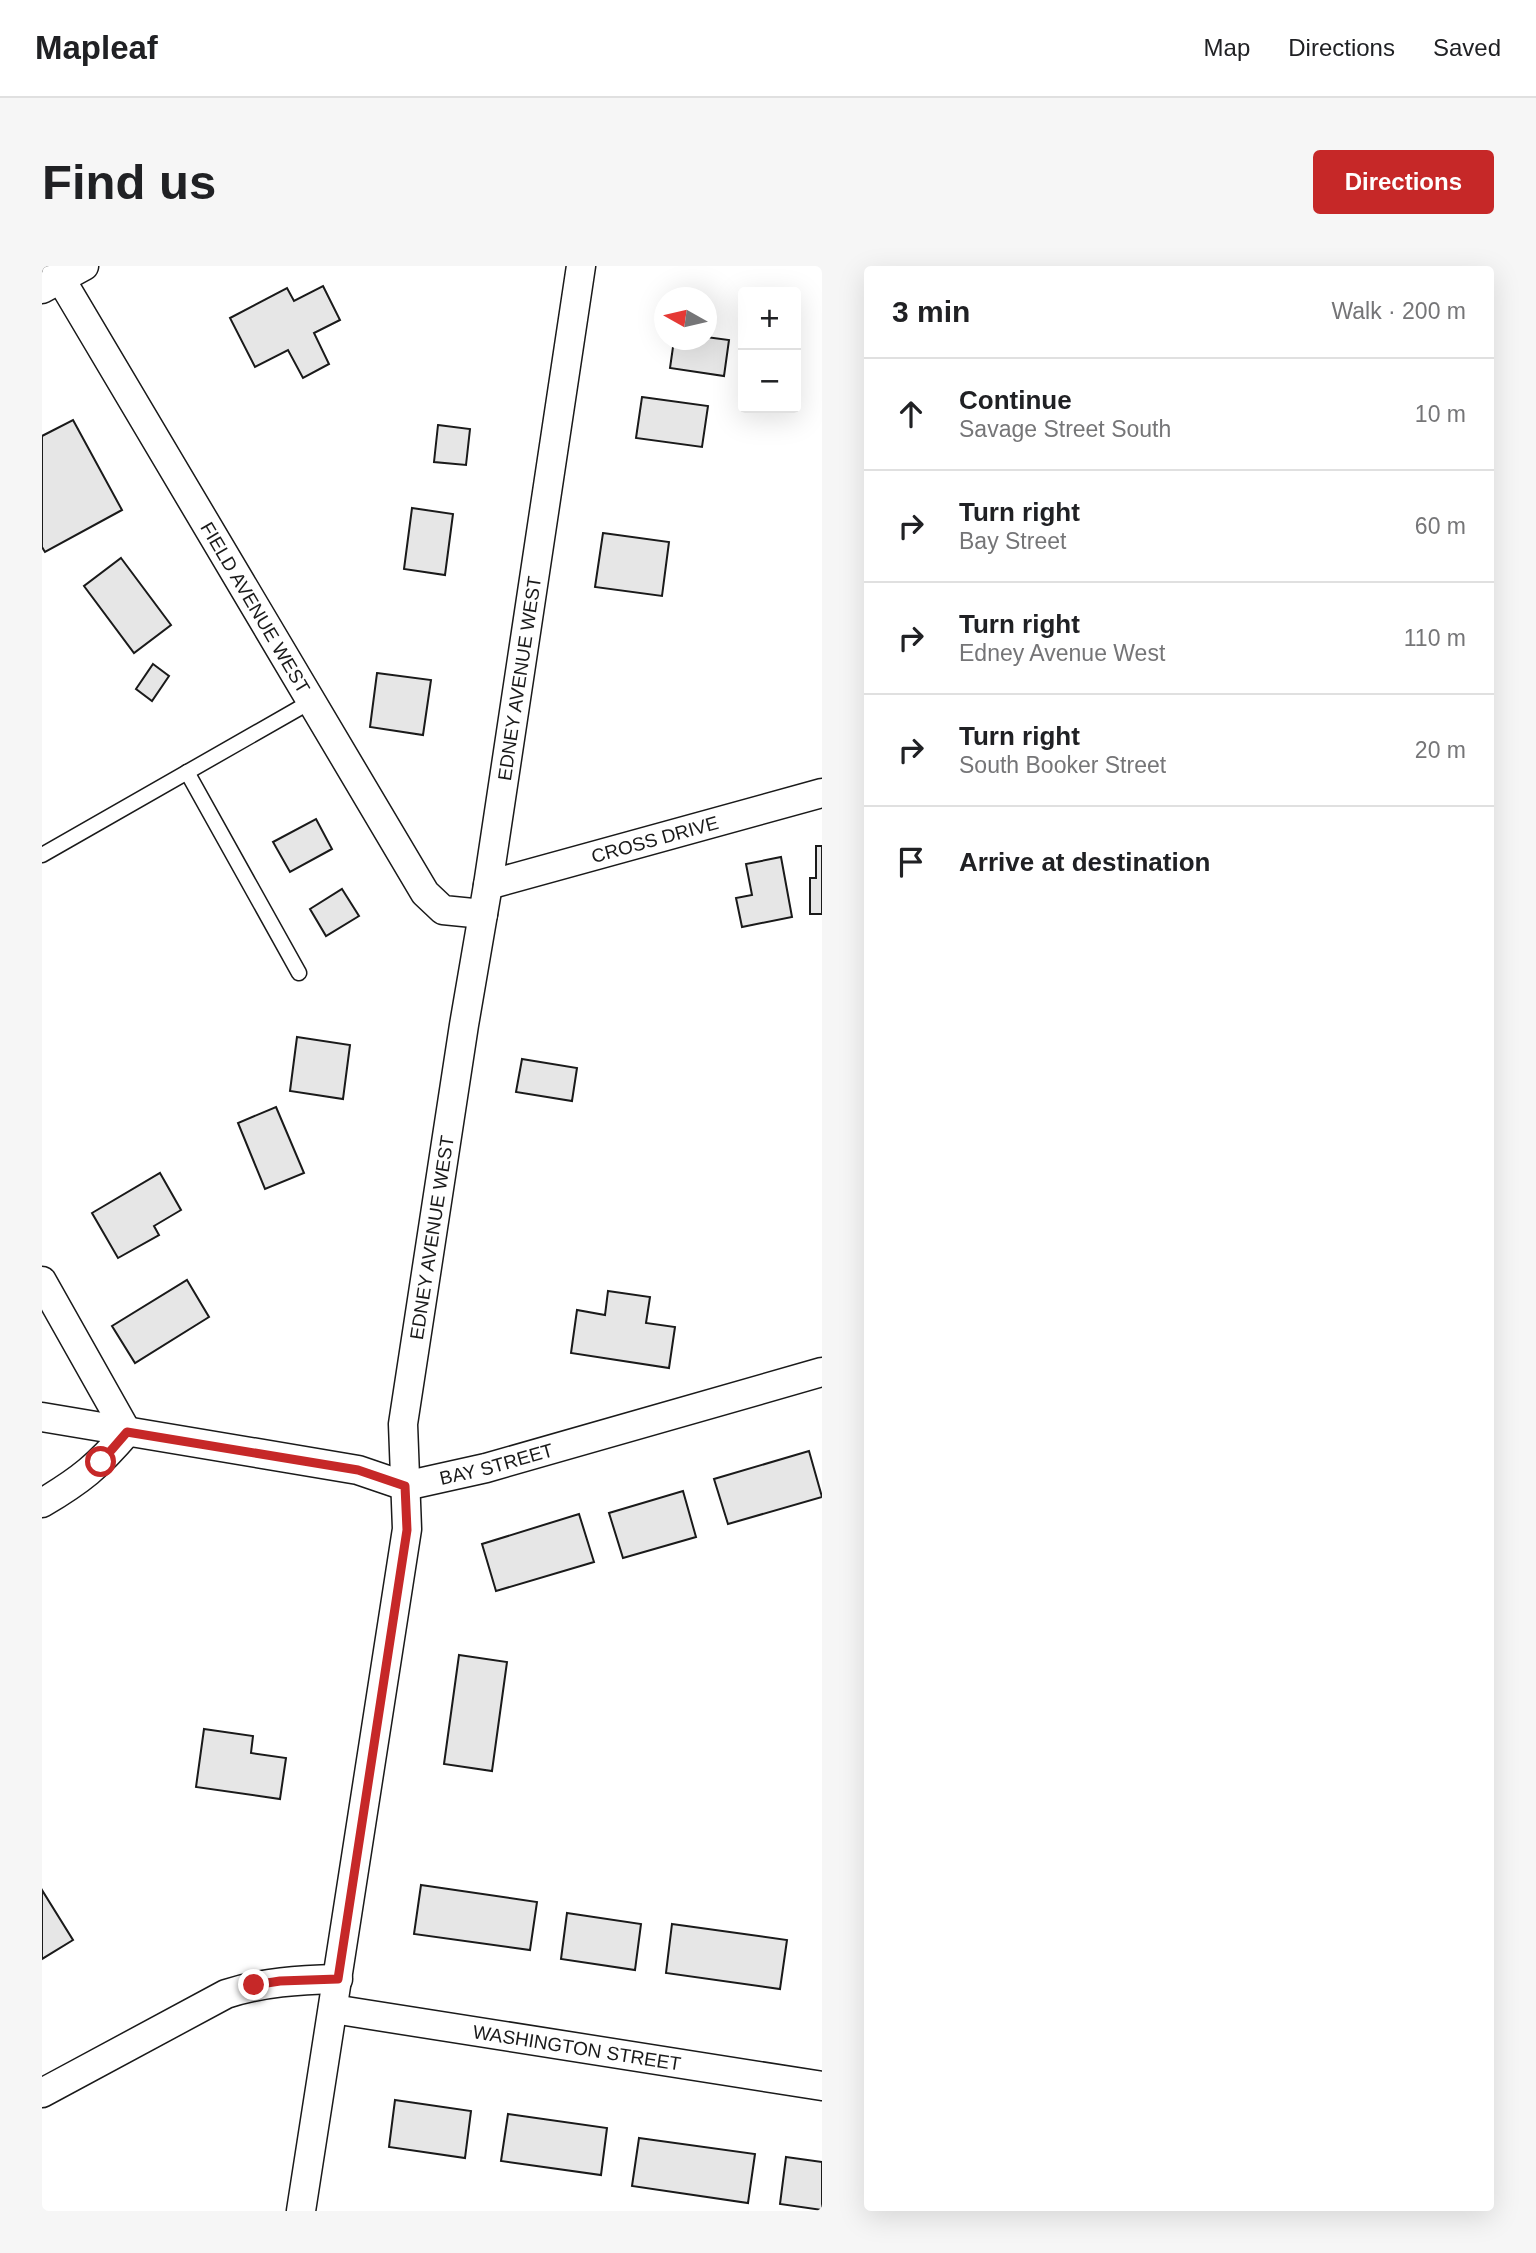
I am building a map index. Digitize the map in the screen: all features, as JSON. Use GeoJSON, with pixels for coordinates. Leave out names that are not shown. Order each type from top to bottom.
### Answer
{"type":"FeatureCollection","features":[{"type":"Feature","properties":{"kind":"street","name":"EDNEY AVENUE WEST"},"geometry":{"type":"LineString","coordinates":[[301,2211],[407,1530],[403,1424],[462,1036],[488,885],[579,269]]}},
{"type":"Feature","properties":{"kind":"street","name":"FIELD AVENUE WEST"},"geometry":{"type":"LineString","coordinates":[[60,275],[425,893],[443,910],[483,915]]}},
{"type":"Feature","properties":{"kind":"street","name":"CROSS DRIVE"},"geometry":{"type":"LineString","coordinates":[[488,885],[822,793]]}},
{"type":"Feature","properties":{"kind":"street"},"geometry":{"type":"LineString","coordinates":[[42,1282],[127,1432]]}},
{"type":"Feature","properties":{"kind":"street","name":"BAY STREET"},"geometry":{"type":"LineString","coordinates":[[405,1486],[486,1468],[822,1372]]}},
{"type":"Feature","properties":{"kind":"street"},"geometry":{"type":"LineString","coordinates":[[42,1417],[358,1470],[405,1486]]}},
{"type":"Feature","properties":{"kind":"street"},"geometry":{"type":"LineString","coordinates":[[42,1503],[74,1485],[101,1462],[127,1432]]}},
{"type":"Feature","properties":{"kind":"street"},"geometry":{"type":"LineString","coordinates":[[42,2093],[226,1994],[254,1985],[280,1981],[338,1979]]}},
{"type":"Feature","properties":{"kind":"street","name":"WASHINGTON STREET"},"geometry":{"type":"LineString","coordinates":[[333,2009],[822,2086]]}},
{"type":"Feature","properties":{"kind":"lane"},"geometry":{"type":"LineString","coordinates":[[42,855],[310,702]]}},
{"type":"Feature","properties":{"kind":"lane"},"geometry":{"type":"LineString","coordinates":[[187,772],[299,973]]}},
{"type":"Feature","properties":{"kind":"building"},"geometry":{"type":"Polygon","coordinates":[[[323,286],[340,320],[314,333],[329,364],[303,378],[288,350],[255,367],[230,318],[287,288],[294,301],[323,286]]]}},
{"type":"Feature","properties":{"kind":"building"},"geometry":{"type":"Polygon","coordinates":[[[717,338],[729,340],[724,376],[670,368],[673,350],[717,350],[717,338]]]}},
{"type":"Feature","properties":{"kind":"building"},"geometry":{"type":"Polygon","coordinates":[[[642,397],[708,406],[702,447],[636,438],[642,397]]]}},
{"type":"Feature","properties":{"kind":"building"},"geometry":{"type":"Polygon","coordinates":[[[73,420],[122,510],[45,552],[42,547],[42,436],[73,420]]]}},
{"type":"Feature","properties":{"kind":"building"},"geometry":{"type":"Polygon","coordinates":[[[438,425],[470,429],[466,465],[434,462],[438,425]]]}},
{"type":"Feature","properties":{"kind":"building"},"geometry":{"type":"Polygon","coordinates":[[[412,508],[453,514],[445,575],[404,569],[412,508]]]}},
{"type":"Feature","properties":{"kind":"building"},"geometry":{"type":"Polygon","coordinates":[[[603,533],[669,542],[662,596],[595,587],[603,533]]]}},
{"type":"Feature","properties":{"kind":"building"},"geometry":{"type":"Polygon","coordinates":[[[121,558],[171,625],[134,653],[84,586],[121,558]]]}},
{"type":"Feature","properties":{"kind":"building"},"geometry":{"type":"Polygon","coordinates":[[[153,664],[169,676],[152,701],[136,689],[153,664]]]}},
{"type":"Feature","properties":{"kind":"building"},"geometry":{"type":"Polygon","coordinates":[[[377,673],[431,680],[423,735],[370,727],[377,673]]]}},
{"type":"Feature","properties":{"kind":"building"},"geometry":{"type":"Polygon","coordinates":[[[316,819],[332,849],[290,872],[273,842],[316,819]]]}},
{"type":"Feature","properties":{"kind":"building"},"geometry":{"type":"Polygon","coordinates":[[[816,846],[822,846],[822,914],[810,914],[810,878],[816,878],[816,846]]]}},
{"type":"Feature","properties":{"kind":"building"},"geometry":{"type":"Polygon","coordinates":[[[781,857],[792,917],[742,927],[736,898],[752,895],[746,864],[781,857]]]}},
{"type":"Feature","properties":{"kind":"building"},"geometry":{"type":"Polygon","coordinates":[[[342,889],[359,916],[326,936],[310,909],[342,889]]]}},
{"type":"Feature","properties":{"kind":"building"},"geometry":{"type":"Polygon","coordinates":[[[297,1037],[350,1045],[343,1099],[290,1091],[297,1037]]]}},
{"type":"Feature","properties":{"kind":"building"},"geometry":{"type":"Polygon","coordinates":[[[522,1059],[577,1068],[572,1101],[516,1092],[522,1059]]]}},
{"type":"Feature","properties":{"kind":"building"},"geometry":{"type":"Polygon","coordinates":[[[276,1107],[304,1173],[265,1189],[238,1123],[276,1107]]]}},
{"type":"Feature","properties":{"kind":"building"},"geometry":{"type":"Polygon","coordinates":[[[160,1173],[181,1210],[154,1226],[159,1235],[118,1258],[92,1213],[160,1173]]]}},
{"type":"Feature","properties":{"kind":"building"},"geometry":{"type":"Polygon","coordinates":[[[187,1280],[209,1317],[135,1363],[112,1326],[187,1280]]]}},
{"type":"Feature","properties":{"kind":"building"},"geometry":{"type":"Polygon","coordinates":[[[608,1291],[650,1297],[646,1323],[675,1327],[669,1368],[571,1353],[577,1310],[605,1315],[608,1291]]]}},
{"type":"Feature","properties":{"kind":"building"},"geometry":{"type":"Polygon","coordinates":[[[809,1451],[822,1497],[728,1524],[714,1479],[809,1451]]]}},
{"type":"Feature","properties":{"kind":"building"},"geometry":{"type":"Polygon","coordinates":[[[683,1491],[696,1537],[623,1558],[609,1513],[683,1491]]]}},
{"type":"Feature","properties":{"kind":"building"},"geometry":{"type":"Polygon","coordinates":[[[579,1514],[594,1562],[496,1591],[482,1544],[579,1514]]]}},
{"type":"Feature","properties":{"kind":"building"},"geometry":{"type":"Polygon","coordinates":[[[459,1655],[507,1662],[492,1771],[444,1764],[459,1655]]]}},
{"type":"Feature","properties":{"kind":"building"},"geometry":{"type":"Polygon","coordinates":[[[204,1729],[253,1736],[251,1753],[286,1758],[280,1799],[196,1787],[204,1729]]]}},
{"type":"Feature","properties":{"kind":"building"},"geometry":{"type":"Polygon","coordinates":[[[421,1885],[537,1902],[530,1950],[414,1934],[421,1885]]]}},
{"type":"Feature","properties":{"kind":"building"},"geometry":{"type":"Polygon","coordinates":[[[42,1890],[73,1940],[42,1959],[42,1890]]]}},
{"type":"Feature","properties":{"kind":"building"},"geometry":{"type":"Polygon","coordinates":[[[567,1913],[641,1924],[635,1970],[561,1959],[567,1913]]]}},
{"type":"Feature","properties":{"kind":"building"},"geometry":{"type":"Polygon","coordinates":[[[672,1924],[787,1940],[780,1989],[666,1973],[672,1924]]]}},
{"type":"Feature","properties":{"kind":"building"},"geometry":{"type":"Polygon","coordinates":[[[395,2100],[471,2111],[465,2158],[389,2147],[395,2100]]]}},
{"type":"Feature","properties":{"kind":"building"},"geometry":{"type":"Polygon","coordinates":[[[508,2114],[607,2128],[601,2175],[501,2161],[508,2114]]]}},
{"type":"Feature","properties":{"kind":"building"},"geometry":{"type":"Polygon","coordinates":[[[639,2138],[755,2154],[748,2203],[632,2186],[639,2138]]]}},
{"type":"Feature","properties":{"kind":"building"},"geometry":{"type":"Polygon","coordinates":[[[786,2157],[822,2162],[822,2210],[780,2204],[786,2157]]]}},
{"type":"Feature","properties":{"kind":"route"},"geometry":{"type":"LineString","coordinates":[[101,1462],[127,1432],[358,1470],[405,1486],[407,1530],[338,1979],[280,1981],[254,1985]]}}]}
